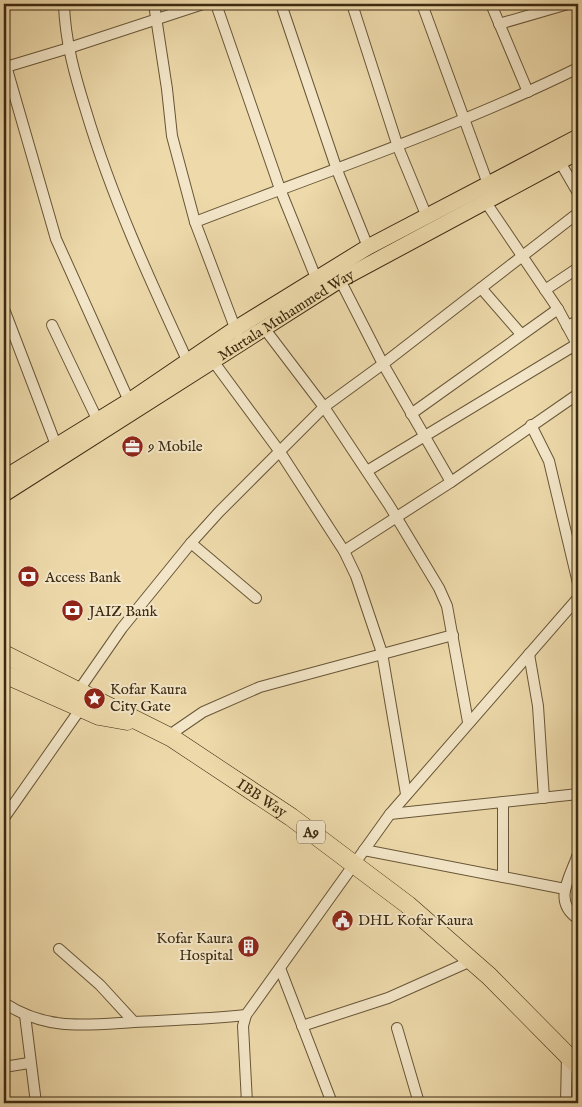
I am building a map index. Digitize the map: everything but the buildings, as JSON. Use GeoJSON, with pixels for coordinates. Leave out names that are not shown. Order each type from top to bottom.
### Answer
{"type":"FeatureCollection","features":[{"type":"Feature","properties":{"kind":"highway","name":"IBB Way"},"geometry":{"type":"LineString","coordinates":[[4,654],[168,736],[291,817],[408,905],[530,1016],[573,1061]]}},
{"type":"Feature","properties":{"kind":"highway"},"geometry":{"type":"LineString","coordinates":[[4,675],[99,716],[148,725]]}},
{"type":"Feature","properties":{"kind":"main road","name":"Murtala Muhammed Way"},"geometry":{"type":"LineString","coordinates":[[4,478],[129,400],[235,329],[368,247],[578,137]]}},
{"type":"Feature","properties":{"kind":"main road","name":"Murtala Muhammed Way"},"geometry":{"type":"LineString","coordinates":[[4,494],[340,280],[485,200],[578,152]]}},
{"type":"Feature","properties":{"kind":"street"},"geometry":{"type":"LineString","coordinates":[[64,4],[66,39],[110,186],[128,231],[187,360]]}},
{"type":"Feature","properties":{"kind":"street"},"geometry":{"type":"LineString","coordinates":[[154,4],[172,136],[195,222],[235,329],[242,342]]}},
{"type":"Feature","properties":{"kind":"street"},"geometry":{"type":"LineString","coordinates":[[129,400],[56,239],[5,63],[70,48],[203,4]]}},
{"type":"Feature","properties":{"kind":"street"},"geometry":{"type":"LineString","coordinates":[[216,4],[280,189],[316,278]]}},
{"type":"Feature","properties":{"kind":"street"},"geometry":{"type":"LineString","coordinates":[[282,4],[337,170],[368,247]]}},
{"type":"Feature","properties":{"kind":"street"},"geometry":{"type":"LineString","coordinates":[[352,4],[398,147],[426,217]]}},
{"type":"Feature","properties":{"kind":"street"},"geometry":{"type":"LineString","coordinates":[[422,4],[488,184]]}},
{"type":"Feature","properties":{"kind":"street"},"geometry":{"type":"LineString","coordinates":[[491,4],[528,92]]}},
{"type":"Feature","properties":{"kind":"street"},"geometry":{"type":"LineString","coordinates":[[499,24],[568,4]]}},
{"type":"Feature","properties":{"kind":"street"},"geometry":{"type":"LineString","coordinates":[[195,222],[398,147],[465,120],[578,68]]}},
{"type":"Feature","properties":{"kind":"street"},"geometry":{"type":"LineString","coordinates":[[560,162],[578,194]]}},
{"type":"Feature","properties":{"kind":"street"},"geometry":{"type":"LineString","coordinates":[[367,471],[578,345],[558,309],[485,200]]}},
{"type":"Feature","properties":{"kind":"street"},"geometry":{"type":"LineString","coordinates":[[79,690],[122,628],[191,543],[219,512],[324,407],[383,364],[578,213]]}},
{"type":"Feature","properties":{"kind":"street"},"geometry":{"type":"LineString","coordinates":[[545,290],[578,268]]}},
{"type":"Feature","properties":{"kind":"street"},"geometry":{"type":"LineString","coordinates":[[340,280],[383,364],[451,482]]}},
{"type":"Feature","properties":{"kind":"street"},"geometry":{"type":"LineString","coordinates":[[482,288],[521,334]]}},
{"type":"Feature","properties":{"kind":"street"},"geometry":{"type":"LineString","coordinates":[[4,309],[56,445]]}},
{"type":"Feature","properties":{"kind":"street"},"geometry":{"type":"LineString","coordinates":[[412,414],[454,386],[521,334],[558,309]]}},
{"type":"Feature","properties":{"kind":"street"},"geometry":{"type":"LineString","coordinates":[[567,326],[578,321]]}},
{"type":"Feature","properties":{"kind":"street"},"geometry":{"type":"LineString","coordinates":[[52,325],[98,419]]}},
{"type":"Feature","properties":{"kind":"street"},"geometry":{"type":"LineString","coordinates":[[264,328],[324,407],[396,516],[439,588],[447,606],[468,722]]}},
{"type":"Feature","properties":{"kind":"street"},"geometry":{"type":"LineString","coordinates":[[213,361],[280,452],[344,551],[356,576],[382,653],[406,794]]}},
{"type":"Feature","properties":{"kind":"street"},"geometry":{"type":"LineString","coordinates":[[344,551],[451,482],[578,394]]}},
{"type":"Feature","properties":{"kind":"street"},"geometry":{"type":"LineString","coordinates":[[532,425],[549,461],[578,584]]}},
{"type":"Feature","properties":{"kind":"street"},"geometry":{"type":"LineString","coordinates":[[191,543],[256,598]]}},
{"type":"Feature","properties":{"kind":"street"},"geometry":{"type":"LineString","coordinates":[[247,1103],[244,1026],[246,1015],[390,814],[468,722],[578,598]]}},
{"type":"Feature","properties":{"kind":"street"},"geometry":{"type":"LineString","coordinates":[[168,736],[203,712],[260,686],[452,635]]}},
{"type":"Feature","properties":{"kind":"street"},"geometry":{"type":"LineString","coordinates":[[529,654],[538,706],[544,798]]}},
{"type":"Feature","properties":{"kind":"street"},"geometry":{"type":"LineString","coordinates":[[4,818],[81,708]]}},
{"type":"Feature","properties":{"kind":"street"},"geometry":{"type":"LineString","coordinates":[[390,814],[578,794]]}},
{"type":"Feature","properties":{"kind":"street"},"geometry":{"type":"LineString","coordinates":[[503,802],[503,878]]}},
{"type":"Feature","properties":{"kind":"street"},"geometry":{"type":"LineString","coordinates":[[364,850],[565,889]]}},
{"type":"Feature","properties":{"kind":"street"},"geometry":{"type":"LineString","coordinates":[[578,854],[565,889],[563,901],[567,909],[578,919]]}},
{"type":"Feature","properties":{"kind":"street"},"geometry":{"type":"LineString","coordinates":[[59,949],[100,985],[134,1022]]}},
{"type":"Feature","properties":{"kind":"street"},"geometry":{"type":"LineString","coordinates":[[302,1026],[388,998],[471,961]]}},
{"type":"Feature","properties":{"kind":"street"},"geometry":{"type":"LineString","coordinates":[[280,968],[332,1103]]}},
{"type":"Feature","properties":{"kind":"street"},"geometry":{"type":"LineString","coordinates":[[6,1005],[25,1015],[54,1024],[87,1026],[134,1022],[203,1020],[246,1015]]}},
{"type":"Feature","properties":{"kind":"street"},"geometry":{"type":"LineString","coordinates":[[25,1015],[29,1063],[36,1103]]}},
{"type":"Feature","properties":{"kind":"street"},"geometry":{"type":"LineString","coordinates":[[397,1028],[419,1103]]}},
{"type":"Feature","properties":{"kind":"street"},"geometry":{"type":"LineString","coordinates":[[566,1103],[573,1061]]}},
{"type":"Feature","properties":{"kind":"street"},"geometry":{"type":"LineString","coordinates":[[4,1067],[29,1063]]}},
{"type":"Feature","properties":{"kind":"place","name":"9 Mobile"},"geometry":{"type":"Point","coordinates":[132,446]}},
{"type":"Feature","properties":{"kind":"place","name":"Access Bank"},"geometry":{"type":"Point","coordinates":[29,577]}},
{"type":"Feature","properties":{"kind":"place","name":"JAIZ Bank"},"geometry":{"type":"Point","coordinates":[73,611]}},
{"type":"Feature","properties":{"kind":"place","name":"Kofar Kaura City Gate"},"geometry":{"type":"Point","coordinates":[94,698]}},
{"type":"Feature","properties":{"kind":"place","name":"DHL Kofar Kaura"},"geometry":{"type":"Point","coordinates":[342,920]}},
{"type":"Feature","properties":{"kind":"place","name":"Kofar Kaura Hospital"},"geometry":{"type":"Point","coordinates":[249,947]}}]}
